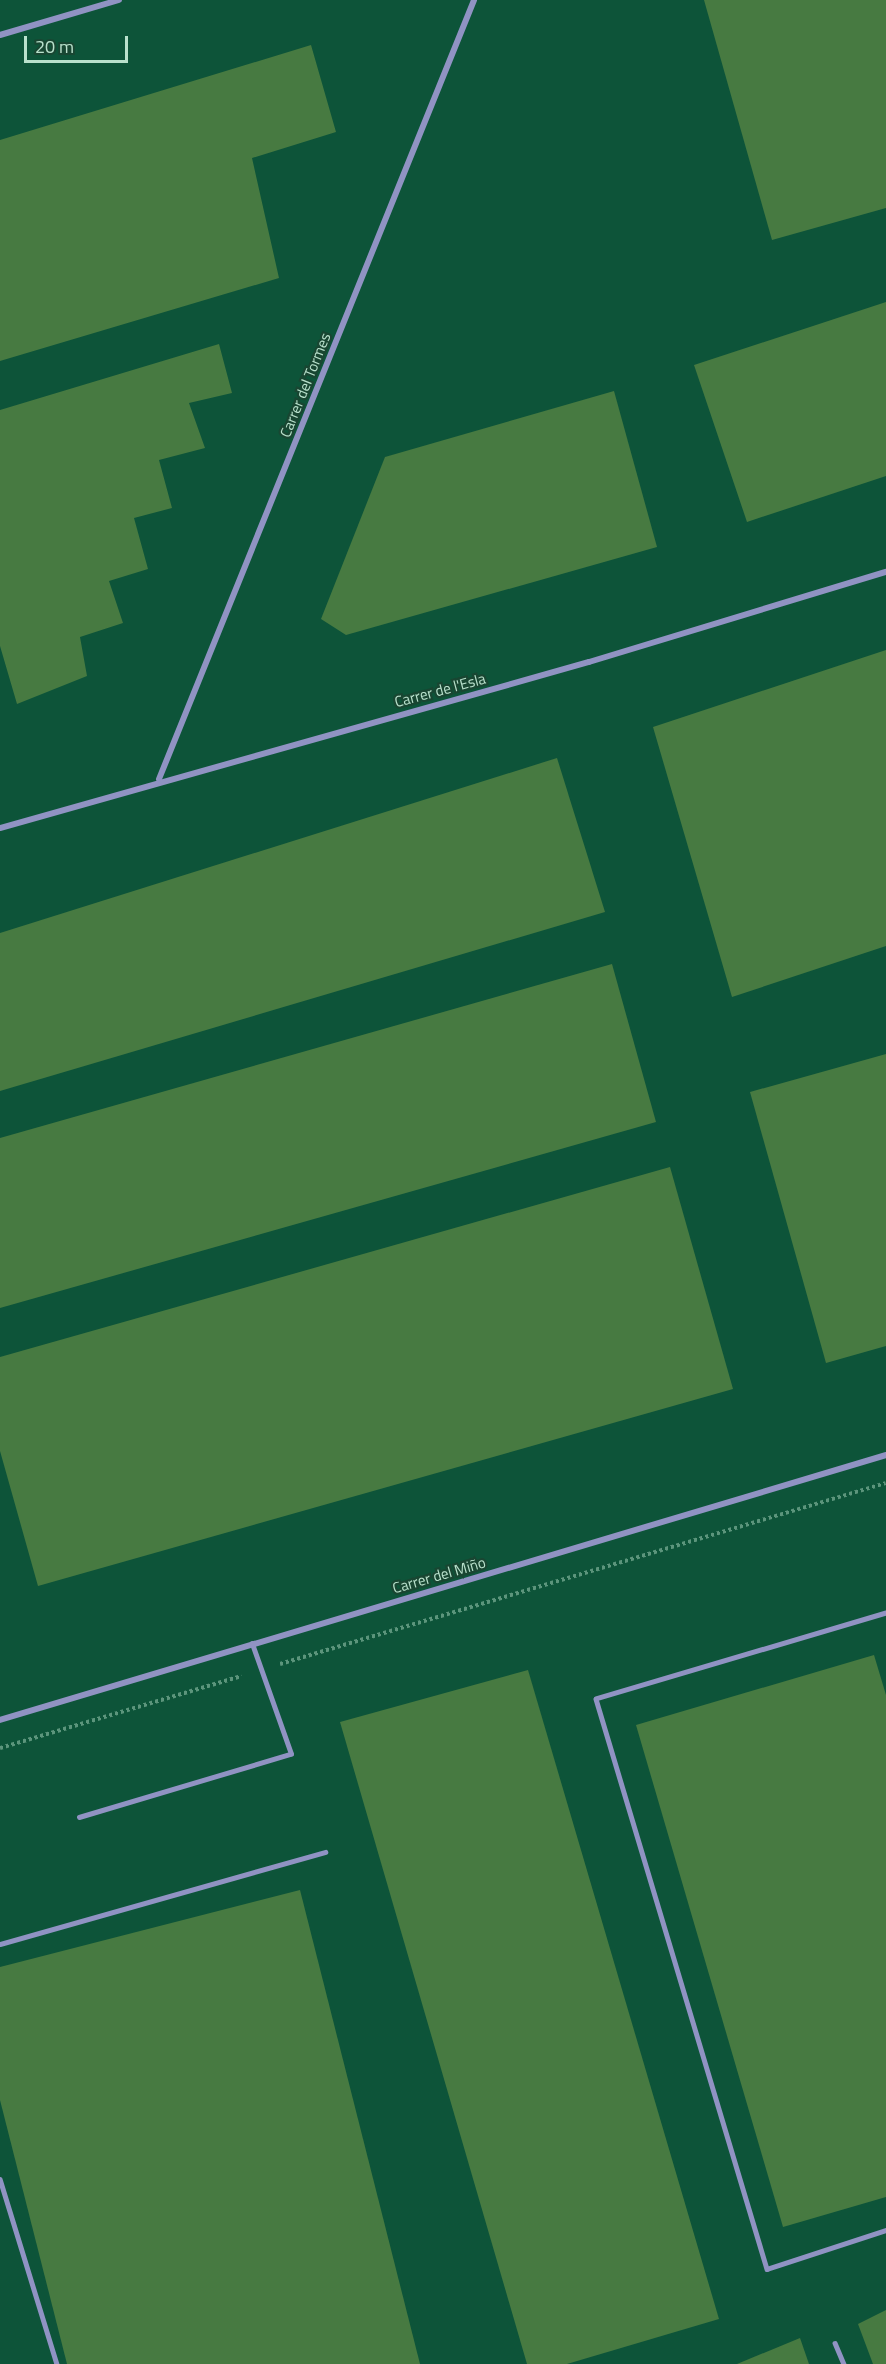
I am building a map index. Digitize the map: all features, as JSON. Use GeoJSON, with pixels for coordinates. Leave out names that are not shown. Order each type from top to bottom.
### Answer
{"type":"FeatureCollection","features":[{"type":"Feature","properties":{"kind":"street"},"geometry":{"type":"LineString","coordinates":[[0,35],[119,0]]}},
{"type":"Feature","properties":{"kind":"street","name":"Carrer del Tormes"},"geometry":{"type":"LineString","coordinates":[[159,779],[474,0]]}},
{"type":"Feature","properties":{"kind":"street","name":"Carrer de l'Esla"},"geometry":{"type":"LineString","coordinates":[[0,828],[159,779],[589,662],[886,572]]}},
{"type":"Feature","properties":{"kind":"street","name":"Carrer del Miño"},"geometry":{"type":"LineString","coordinates":[[0,1720],[886,1455]]}},
{"type":"Feature","properties":{"kind":"lane"},"geometry":{"type":"LineString","coordinates":[[886,1613],[596,1700],[767,2269],[886,2230]]}},
{"type":"Feature","properties":{"kind":"lane"},"geometry":{"type":"LineString","coordinates":[[80,1817],[291,1754],[252,1644]]}},
{"type":"Feature","properties":{"kind":"lane"},"geometry":{"type":"LineString","coordinates":[[0,1944],[325,1852]]}},
{"type":"Feature","properties":{"kind":"lane"},"geometry":{"type":"LineString","coordinates":[[0,2179],[57,2364]]}},
{"type":"Feature","properties":{"kind":"lane"},"geometry":{"type":"LineString","coordinates":[[835,2343],[843,2364]]}},
{"type":"Feature","properties":{"kind":"path"},"geometry":{"type":"LineString","coordinates":[[0,1748],[886,1483]]}},
{"type":"Feature","properties":{"kind":"building"},"geometry":{"type":"Polygon","coordinates":[[[704,0],[886,0],[886,208],[772,240],[704,0]]]}},
{"type":"Feature","properties":{"kind":"building"},"geometry":{"type":"Polygon","coordinates":[[[311,45],[336,132],[252,158],[279,278],[0,361],[0,140],[311,45]]]}},
{"type":"Feature","properties":{"kind":"building"},"geometry":{"type":"Polygon","coordinates":[[[886,302],[886,476],[747,522],[694,365],[886,302]]]}},
{"type":"Feature","properties":{"kind":"building"},"geometry":{"type":"Polygon","coordinates":[[[219,344],[232,393],[189,403],[205,448],[159,460],[172,508],[134,518],[148,569],[109,581],[123,623],[80,637],[87,676],[17,704],[0,646],[0,410],[219,344]]]}},
{"type":"Feature","properties":{"kind":"building"},"geometry":{"type":"Polygon","coordinates":[[[614,391],[657,547],[346,635],[321,619],[385,457],[614,391]]]}},
{"type":"Feature","properties":{"kind":"building"},"geometry":{"type":"Polygon","coordinates":[[[886,650],[886,946],[732,997],[653,727],[886,650]]]}},
{"type":"Feature","properties":{"kind":"building"},"geometry":{"type":"Polygon","coordinates":[[[557,758],[605,912],[0,1091],[0,933],[557,758]]]}},
{"type":"Feature","properties":{"kind":"building"},"geometry":{"type":"Polygon","coordinates":[[[612,964],[656,1122],[0,1308],[0,1138],[612,964]]]}},
{"type":"Feature","properties":{"kind":"building"},"geometry":{"type":"Polygon","coordinates":[[[886,1054],[886,1346],[826,1363],[750,1092],[886,1054]]]}},
{"type":"Feature","properties":{"kind":"building"},"geometry":{"type":"Polygon","coordinates":[[[670,1167],[733,1389],[38,1586],[0,1451],[0,1357],[670,1167]]]}},
{"type":"Feature","properties":{"kind":"building"},"geometry":{"type":"Polygon","coordinates":[[[874,1655],[886,1695],[886,2197],[783,2227],[636,1725],[874,1655]]]}},
{"type":"Feature","properties":{"kind":"building"},"geometry":{"type":"Polygon","coordinates":[[[528,1670],[719,2319],[567,2364],[527,2364],[340,1722],[528,1670]]]}},
{"type":"Feature","properties":{"kind":"building"},"geometry":{"type":"Polygon","coordinates":[[[300,1890],[420,2364],[67,2364],[0,2100],[0,1967],[300,1890]]]}},
{"type":"Feature","properties":{"kind":"building"},"geometry":{"type":"Polygon","coordinates":[[[886,2310],[886,2364],[873,2364],[858,2324],[886,2310]]]}},
{"type":"Feature","properties":{"kind":"building"},"geometry":{"type":"Polygon","coordinates":[[[800,2338],[809,2364],[737,2364],[800,2338]]]}}]}
